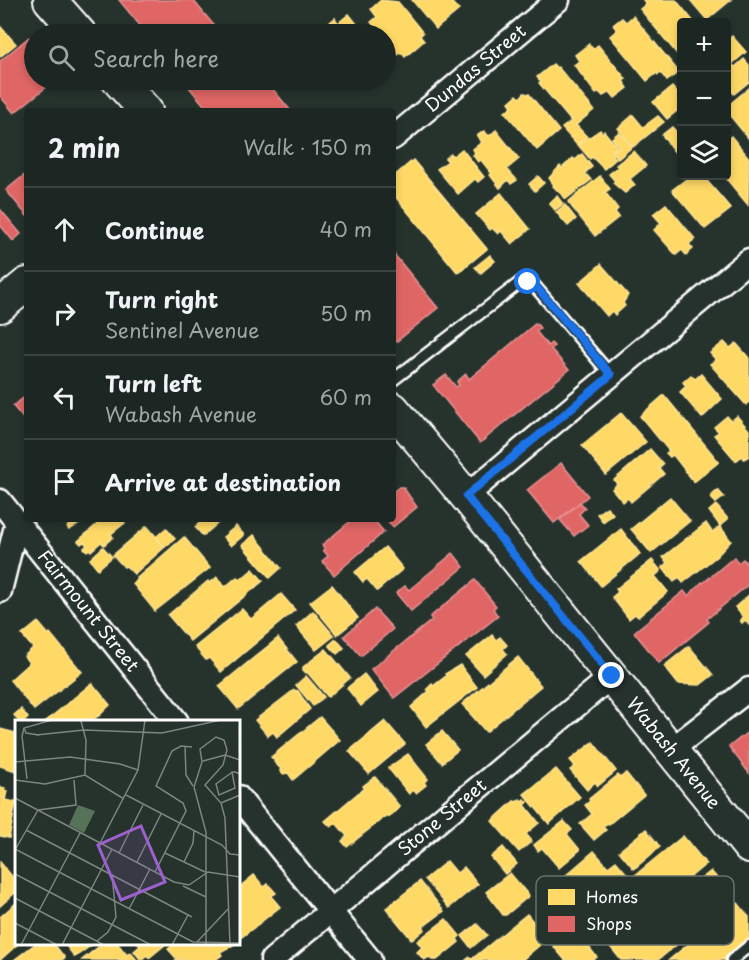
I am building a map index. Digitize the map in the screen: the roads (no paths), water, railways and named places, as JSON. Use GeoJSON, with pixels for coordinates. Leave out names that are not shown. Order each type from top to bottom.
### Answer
{"type":"FeatureCollection","features":[{"type":"Feature","properties":{"kind":"street"},"geometry":{"type":"LineString","coordinates":[[50,0],[71,24]]}},
{"type":"Feature","properties":{"kind":"street","name":"Dundas Street"},"geometry":{"type":"LineString","coordinates":[[396,135],[558,0]]}},
{"type":"Feature","properties":{"kind":"street"},"geometry":{"type":"LineString","coordinates":[[127,90],[143,108]]}},
{"type":"Feature","properties":{"kind":"street"},"geometry":{"type":"LineString","coordinates":[[466,496],[749,260]]}},
{"type":"Feature","properties":{"kind":"street"},"geometry":{"type":"LineString","coordinates":[[0,306],[24,286]]}},
{"type":"Feature","properties":{"kind":"street","name":"Wabash Avenue"},"geometry":{"type":"LineString","coordinates":[[396,413],[672,749],[749,847]]}},
{"type":"Feature","properties":{"kind":"street","name":"Fairmount Street"},"geometry":{"type":"LineString","coordinates":[[0,501],[175,720]]}},
{"type":"Feature","properties":{"kind":"street"},"geometry":{"type":"LineString","coordinates":[[0,591],[17,522]]}},
{"type":"Feature","properties":{"kind":"street","name":"Stone Street"},"geometry":{"type":"LineString","coordinates":[[272,960],[612,676]]}},
{"type":"Feature","properties":{"kind":"street"},"geometry":{"type":"LineString","coordinates":[[672,749],[749,689]]}},
{"type":"Feature","properties":{"kind":"street"},"geometry":{"type":"LineString","coordinates":[[240,800],[370,960]]}},
{"type":"Feature","properties":{"kind":"lane"},"geometry":{"type":"LineString","coordinates":[[396,378],[522,281],[534,284],[611,375]]}},
{"type":"Feature","properties":{"kind":"lane"},"geometry":{"type":"LineString","coordinates":[[732,960],[749,946]]}}]}
